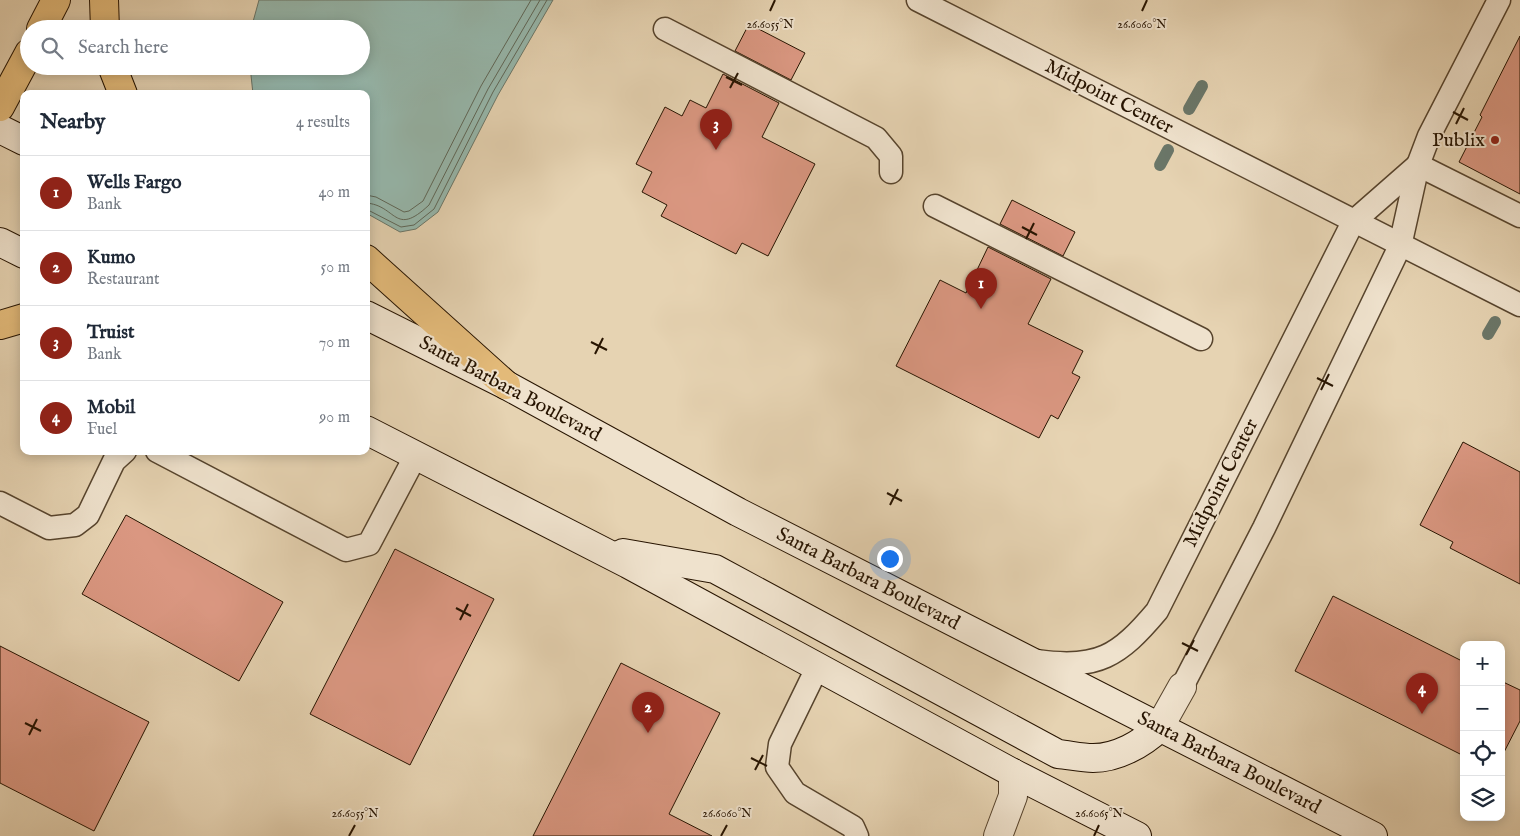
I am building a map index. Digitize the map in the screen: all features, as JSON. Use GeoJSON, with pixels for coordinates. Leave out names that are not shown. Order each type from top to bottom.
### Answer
{"type":"FeatureCollection","features":[{"type":"Feature","properties":{"kind":"highway"},"geometry":{"type":"LineString","coordinates":[[46,20],[56,0]]}},
{"type":"Feature","properties":{"kind":"highway"},"geometry":{"type":"LineString","coordinates":[[104,0],[105,20]]}},
{"type":"Feature","properties":{"kind":"highway"},"geometry":{"type":"LineString","coordinates":[[0,107],[20,70]]}},
{"type":"Feature","properties":{"kind":"highway"},"geometry":{"type":"LineString","coordinates":[[116,75],[121,90]]}},
{"type":"Feature","properties":{"kind":"highway"},"geometry":{"type":"LineString","coordinates":[[370,263],[506,385]]}},
{"type":"Feature","properties":{"kind":"highway"},"geometry":{"type":"LineString","coordinates":[[0,325],[20,319]]}},
{"type":"Feature","properties":{"kind":"main road"},"geometry":{"type":"LineString","coordinates":[[0,129],[20,139]]}},
{"type":"Feature","properties":{"kind":"main road"},"geometry":{"type":"LineString","coordinates":[[0,242],[20,252]]}},
{"type":"Feature","properties":{"kind":"main road","name":"Santa Barbara Boulevard"},"geometry":{"type":"LineString","coordinates":[[370,317],[506,385],[738,512],[1373,836]]}},
{"type":"Feature","properties":{"kind":"main road"},"geometry":{"type":"LineString","coordinates":[[370,432],[597,548],[1013,773],[1137,836]]}},
{"type":"Feature","properties":{"kind":"main road"},"geometry":{"type":"LineString","coordinates":[[597,548],[715,569],[1058,754],[1094,758],[1127,750],[1146,741],[1159,728],[1182,687]]}},
{"type":"Feature","properties":{"kind":"main road"},"geometry":{"type":"LineString","coordinates":[[998,836],[1013,796],[1013,773]]}},
{"type":"Feature","properties":{"kind":"lane","name":"Midpoint Center"},"geometry":{"type":"LineString","coordinates":[[918,0],[1400,246],[1520,305]]}},
{"type":"Feature","properties":{"kind":"lane"},"geometry":{"type":"LineString","coordinates":[[1182,687],[1264,528],[1400,246],[1418,165],[1429,136],[1499,0]]}},
{"type":"Feature","properties":{"kind":"lane"},"geometry":{"type":"LineString","coordinates":[[665,28],[876,138],[891,156],[891,172]]}},
{"type":"Feature","properties":{"kind":"lane","name":"Midpoint Center"},"geometry":{"type":"LineString","coordinates":[[1027,660],[1065,665],[1094,662],[1114,652],[1128,641],[1157,611],[1353,222],[1418,165]]}},
{"type":"Feature","properties":{"kind":"lane"},"geometry":{"type":"LineString","coordinates":[[1418,165],[1520,216]]}},
{"type":"Feature","properties":{"kind":"lane"},"geometry":{"type":"LineString","coordinates":[[935,206],[1202,340]]}},
{"type":"Feature","properties":{"kind":"lane"},"geometry":{"type":"LineString","coordinates":[[0,503],[49,528],[75,525],[88,515],[114,461],[121,455]]}},
{"type":"Feature","properties":{"kind":"lane"},"geometry":{"type":"LineString","coordinates":[[166,455],[346,550],[369,544],[416,455]]}},
{"type":"Feature","properties":{"kind":"lane"},"geometry":{"type":"LineString","coordinates":[[818,666],[780,744],[778,767],[795,793],[853,827],[857,836]]}},
{"type":"Feature","properties":{"kind":"water"},"geometry":{"type":"Polygon","coordinates":[[[259,0],[553,0],[498,95],[438,212],[416,229],[400,232],[370,215],[370,90],[253,90],[251,75],[370,75],[370,20],[253,20],[259,0]]]}},
{"type":"Feature","properties":{"kind":"building"},"geometry":{"type":"Polygon","coordinates":[[[749,24],[805,53],[791,80],[735,51],[749,24]]]}},
{"type":"Feature","properties":{"kind":"building","name":"Publix"},"geometry":{"type":"Polygon","coordinates":[[[1520,36],[1520,194],[1459,162],[1482,117],[1480,115],[1520,36]]]}},
{"type":"Feature","properties":{"kind":"building"},"geometry":{"type":"Polygon","coordinates":[[[723,74],[779,103],[762,137],[815,164],[768,256],[742,243],[736,254],[661,216],[667,205],[642,192],[652,172],[636,164],[665,107],[682,116],[690,100],[706,108],[723,74]]]}},
{"type":"Feature","properties":{"kind":"building"},"geometry":{"type":"Polygon","coordinates":[[[1012,200],[1075,232],[1063,256],[1000,224],[1012,200]]]}},
{"type":"Feature","properties":{"kind":"building"},"geometry":{"type":"Polygon","coordinates":[[[988,247],[1051,279],[1028,324],[1083,351],[1072,373],[1080,377],[1058,419],[1051,415],[1039,438],[896,366],[940,280],[966,293],[988,247]]]}},
{"type":"Feature","properties":{"kind":"building"},"geometry":{"type":"Polygon","coordinates":[[[1463,442],[1520,472],[1520,584],[1450,548],[1453,542],[1420,525],[1463,442]]]}},
{"type":"Feature","properties":{"kind":"building"},"geometry":{"type":"Polygon","coordinates":[[[126,515],[283,602],[239,681],[82,594],[126,515]]]}},
{"type":"Feature","properties":{"kind":"building"},"geometry":{"type":"Polygon","coordinates":[[[395,549],[494,599],[410,765],[310,714],[395,549]]]}},
{"type":"Feature","properties":{"kind":"building"},"geometry":{"type":"Polygon","coordinates":[[[1333,596],[1460,660],[1460,754],[1295,671],[1333,596]]]}},
{"type":"Feature","properties":{"kind":"building"},"geometry":{"type":"Polygon","coordinates":[[[0,646],[149,722],[94,831],[0,783],[0,646]]]}},
{"type":"Feature","properties":{"kind":"building"},"geometry":{"type":"Polygon","coordinates":[[[621,663],[720,713],[669,814],[712,836],[533,836],[621,663]]]}},
{"type":"Feature","properties":{"kind":"building"},"geometry":{"type":"Polygon","coordinates":[[[1505,683],[1520,690],[1520,721],[1505,750],[1505,683]]]}},
{"type":"Feature","properties":{"kind":"waterway"},"geometry":{"type":"LineString","coordinates":[[1189,109],[1202,86]]}},
{"type":"Feature","properties":{"kind":"waterway"},"geometry":{"type":"LineString","coordinates":[[1160,165],[1168,150]]}},
{"type":"Feature","properties":{"kind":"waterway"},"geometry":{"type":"LineString","coordinates":[[1488,334],[1495,322]]}},
{"type":"Feature","properties":{"kind":"place","name":"Publix"},"geometry":{"type":"Point","coordinates":[1495,140]}},
{"type":"Feature","properties":{"kind":"place","name":"Truist"},"geometry":{"type":"Point","coordinates":[716,150]}},
{"type":"Feature","properties":{"kind":"place","name":"Wells Fargo"},"geometry":{"type":"Point","coordinates":[981,309]}},
{"type":"Feature","properties":{"kind":"place","name":"Mobil"},"geometry":{"type":"Point","coordinates":[1422,714]}},
{"type":"Feature","properties":{"kind":"place","name":"Kumo"},"geometry":{"type":"Point","coordinates":[648,733]}}]}
